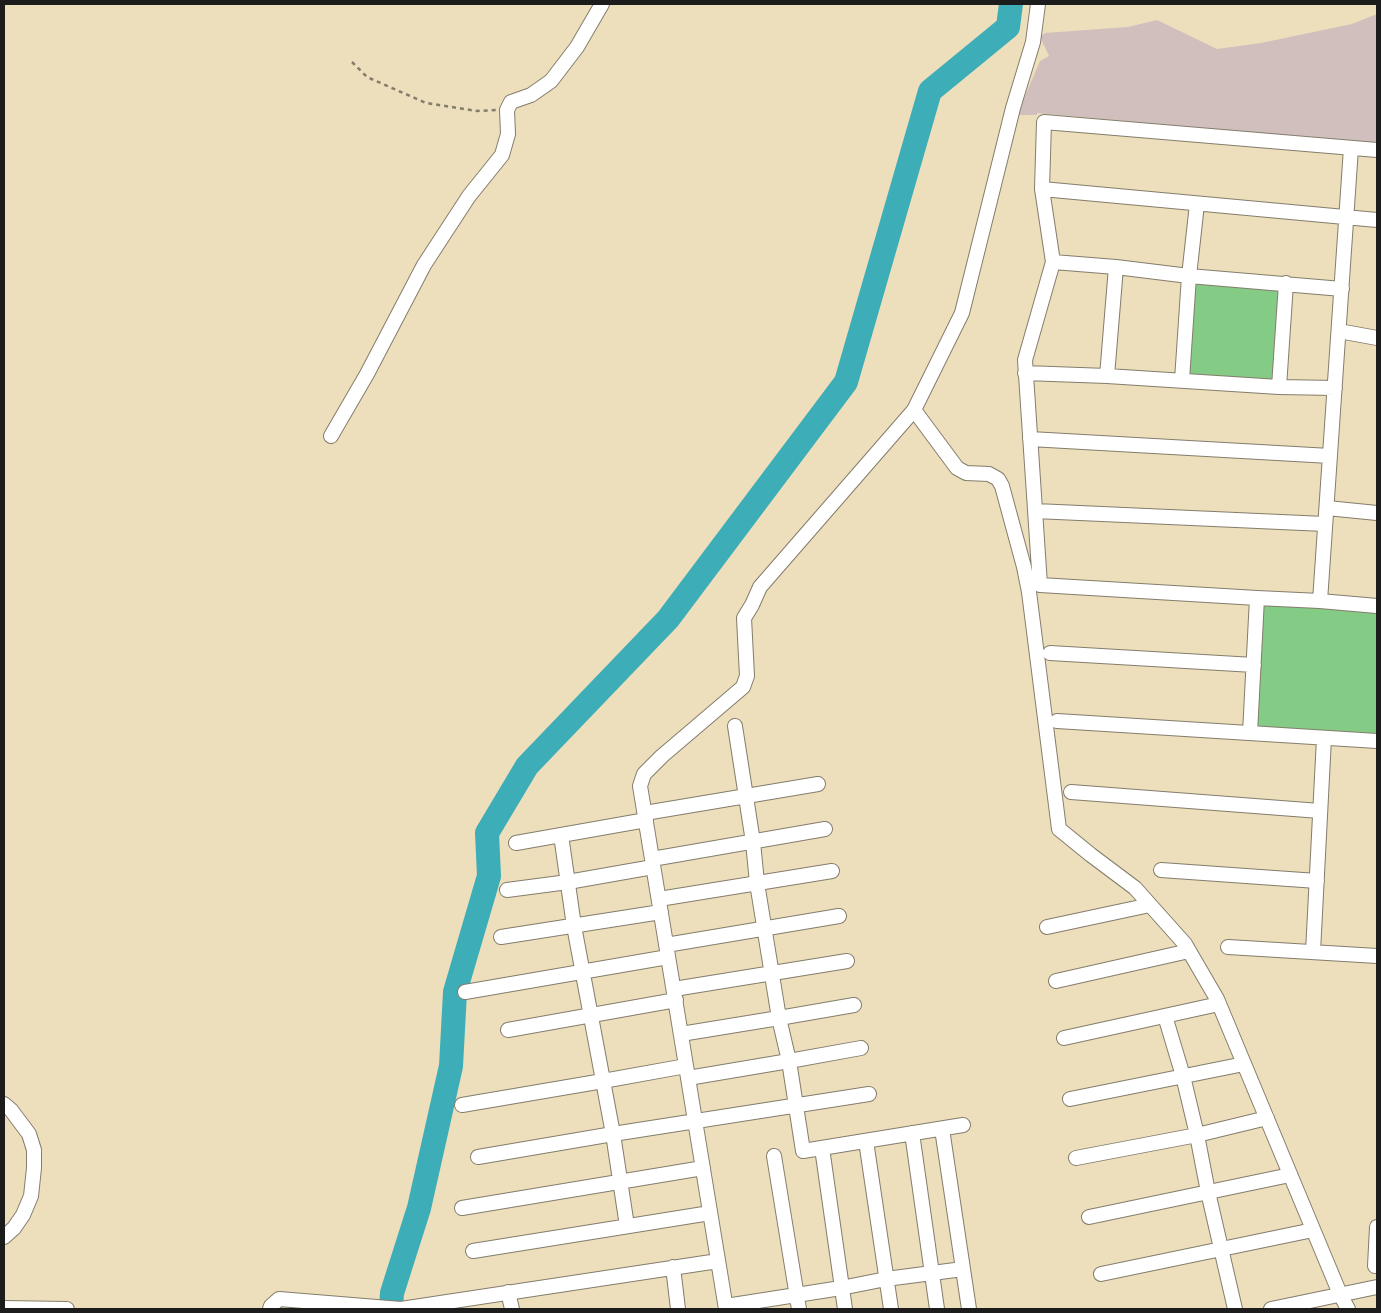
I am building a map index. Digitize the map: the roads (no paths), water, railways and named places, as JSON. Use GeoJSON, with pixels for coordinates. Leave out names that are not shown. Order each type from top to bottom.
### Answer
{"type":"FeatureCollection","features":[{"type":"Feature","properties":{"kind":"street"},"geometry":{"type":"LineString","coordinates":[[331,436],[367,374],[424,265],[469,196],[502,155],[508,134],[507,110],[511,102],[531,95],[551,81],[577,47],[602,4]]}},
{"type":"Feature","properties":{"kind":"street"},"geometry":{"type":"LineString","coordinates":[[963,1269],[886,1279],[726,1307],[640,786],[644,774],[669,750],[743,687],[747,676],[744,618],[760,587],[914,410],[962,313],[1013,108],[1033,42],[1038,4]]}},
{"type":"Feature","properties":{"kind":"street"},"geometry":{"type":"LineString","coordinates":[[1377,150],[1044,122],[1042,189],[1053,262],[1024,360],[1040,585],[1377,606]]}},
{"type":"Feature","properties":{"kind":"street"},"geometry":{"type":"LineString","coordinates":[[1320,601],[1351,148]]}},
{"type":"Feature","properties":{"kind":"street"},"geometry":{"type":"LineString","coordinates":[[1042,189],[1377,220]]}},
{"type":"Feature","properties":{"kind":"street"},"geometry":{"type":"LineString","coordinates":[[1182,380],[1189,276],[1198,204]]}},
{"type":"Feature","properties":{"kind":"street"},"geometry":{"type":"LineString","coordinates":[[1053,262],[1342,289]]}},
{"type":"Feature","properties":{"kind":"street"},"geometry":{"type":"LineString","coordinates":[[1107,376],[1116,267]]}},
{"type":"Feature","properties":{"kind":"street"},"geometry":{"type":"LineString","coordinates":[[1279,387],[1286,283]]}},
{"type":"Feature","properties":{"kind":"street"},"geometry":{"type":"LineString","coordinates":[[1339,331],[1377,338]]}},
{"type":"Feature","properties":{"kind":"street"},"geometry":{"type":"LineString","coordinates":[[1025,373],[1182,380],[1279,387],[1335,388]]}},
{"type":"Feature","properties":{"kind":"street"},"geometry":{"type":"LineString","coordinates":[[914,410],[957,468],[966,473],[990,474],[998,479],[1002,486],[1029,592],[1059,829],[1135,888],[1185,944],[1219,1004],[1340,1294],[1348,1309]]}},
{"type":"Feature","properties":{"kind":"street"},"geometry":{"type":"LineString","coordinates":[[1030,439],[1330,456]]}},
{"type":"Feature","properties":{"kind":"street"},"geometry":{"type":"LineString","coordinates":[[1327,508],[1377,513]]}},
{"type":"Feature","properties":{"kind":"street"},"geometry":{"type":"LineString","coordinates":[[1035,510],[1326,524]]}},
{"type":"Feature","properties":{"kind":"street"},"geometry":{"type":"LineString","coordinates":[[1250,733],[1257,598]]}},
{"type":"Feature","properties":{"kind":"street"},"geometry":{"type":"LineString","coordinates":[[1050,653],[1254,665]]}},
{"type":"Feature","properties":{"kind":"street"},"geometry":{"type":"LineString","coordinates":[[1057,722],[1377,741]]}},
{"type":"Feature","properties":{"kind":"street"},"geometry":{"type":"LineString","coordinates":[[735,726],[753,842],[756,883],[779,1018],[789,1061],[802,1151],[963,1125]]}},
{"type":"Feature","properties":{"kind":"street"},"geometry":{"type":"LineString","coordinates":[[1313,952],[1324,738]]}},
{"type":"Feature","properties":{"kind":"street"},"geometry":{"type":"LineString","coordinates":[[516,843],[746,796],[818,784]]}},
{"type":"Feature","properties":{"kind":"street"},"geometry":{"type":"LineString","coordinates":[[1072,792],[1320,811]]}},
{"type":"Feature","properties":{"kind":"street"},"geometry":{"type":"LineString","coordinates":[[507,890],[568,882],[753,842],[825,829]]}},
{"type":"Feature","properties":{"kind":"street"},"geometry":{"type":"LineString","coordinates":[[561,835],[574,926],[613,1134],[627,1226]]}},
{"type":"Feature","properties":{"kind":"street"},"geometry":{"type":"LineString","coordinates":[[501,937],[574,926],[756,883],[832,870]]}},
{"type":"Feature","properties":{"kind":"street"},"geometry":{"type":"LineString","coordinates":[[1161,870],[1317,880]]}},
{"type":"Feature","properties":{"kind":"street"},"geometry":{"type":"LineString","coordinates":[[1047,927],[1150,905]]}},
{"type":"Feature","properties":{"kind":"street"},"geometry":{"type":"LineString","coordinates":[[465,992],[582,972],[765,929],[839,916]]}},
{"type":"Feature","properties":{"kind":"street"},"geometry":{"type":"LineString","coordinates":[[1228,947],[1377,956]]}},
{"type":"Feature","properties":{"kind":"street"},"geometry":{"type":"LineString","coordinates":[[1056,981],[1189,952]]}},
{"type":"Feature","properties":{"kind":"street"},"geometry":{"type":"LineString","coordinates":[[508,1030],[590,1015],[772,973],[847,961]]}},
{"type":"Feature","properties":{"kind":"street"},"geometry":{"type":"LineString","coordinates":[[1064,1038],[1219,1004]]}},
{"type":"Feature","properties":{"kind":"street"},"geometry":{"type":"LineString","coordinates":[[681,1034],[854,1005]]}},
{"type":"Feature","properties":{"kind":"street"},"geometry":{"type":"LineString","coordinates":[[1165,1016],[1183,1076],[1235,1309]]}},
{"type":"Feature","properties":{"kind":"street"},"geometry":{"type":"LineString","coordinates":[[462,1105],[603,1082],[789,1061],[862,1048]]}},
{"type":"Feature","properties":{"kind":"street"},"geometry":{"type":"LineString","coordinates":[[1070,1099],[1244,1064]]}},
{"type":"Feature","properties":{"kind":"street"},"geometry":{"type":"LineString","coordinates":[[478,1157],[869,1094]]}},
{"type":"Feature","properties":{"kind":"street"},"geometry":{"type":"LineString","coordinates":[[4,1104],[11,1110],[29,1134],[34,1150],[34,1168],[31,1196],[23,1215],[14,1228],[4,1237]]}},
{"type":"Feature","properties":{"kind":"street"},"geometry":{"type":"LineString","coordinates":[[1076,1158],[1197,1135],[1267,1118]]}},
{"type":"Feature","properties":{"kind":"street"},"geometry":{"type":"LineString","coordinates":[[942,1129],[969,1309]]}},
{"type":"Feature","properties":{"kind":"street"},"geometry":{"type":"LineString","coordinates":[[912,1133],[937,1309]]}},
{"type":"Feature","properties":{"kind":"street"},"geometry":{"type":"LineString","coordinates":[[866,1141],[890,1309]]}},
{"type":"Feature","properties":{"kind":"street"},"geometry":{"type":"LineString","coordinates":[[822,1148],[845,1309]]}},
{"type":"Feature","properties":{"kind":"street"},"geometry":{"type":"LineString","coordinates":[[774,1156],[799,1309]]}},
{"type":"Feature","properties":{"kind":"street"},"geometry":{"type":"LineString","coordinates":[[462,1208],[703,1168]]}},
{"type":"Feature","properties":{"kind":"street"},"geometry":{"type":"LineString","coordinates":[[1089,1218],[1290,1175]]}},
{"type":"Feature","properties":{"kind":"street"},"geometry":{"type":"LineString","coordinates":[[473,1251],[710,1213]]}},
{"type":"Feature","properties":{"kind":"street"},"geometry":{"type":"LineString","coordinates":[[1375,1266],[1377,1227]]}},
{"type":"Feature","properties":{"kind":"street"},"geometry":{"type":"LineString","coordinates":[[1101,1274],[1313,1230]]}},
{"type":"Feature","properties":{"kind":"street"},"geometry":{"type":"LineString","coordinates":[[270,1309],[279,1299],[401,1309],[718,1261]]}},
{"type":"Feature","properties":{"kind":"street"},"geometry":{"type":"LineString","coordinates":[[672,1267],[678,1309]]}},
{"type":"Feature","properties":{"kind":"street"},"geometry":{"type":"LineString","coordinates":[[1271,1309],[1293,1307],[1340,1294],[1377,1287]]}},
{"type":"Feature","properties":{"kind":"street"},"geometry":{"type":"LineString","coordinates":[[508,1292],[512,1309]]}},
{"type":"Feature","properties":{"kind":"street"},"geometry":{"type":"LineString","coordinates":[[4,1308],[67,1309]]}},
{"type":"Feature","properties":{"kind":"waterway"},"geometry":{"type":"LineString","coordinates":[[391,1309],[392,1293],[419,1208],[451,1066],[455,992],[489,876],[487,833],[527,766],[668,619],[846,382],[930,91],[1008,27],[1011,4]]}}]}
